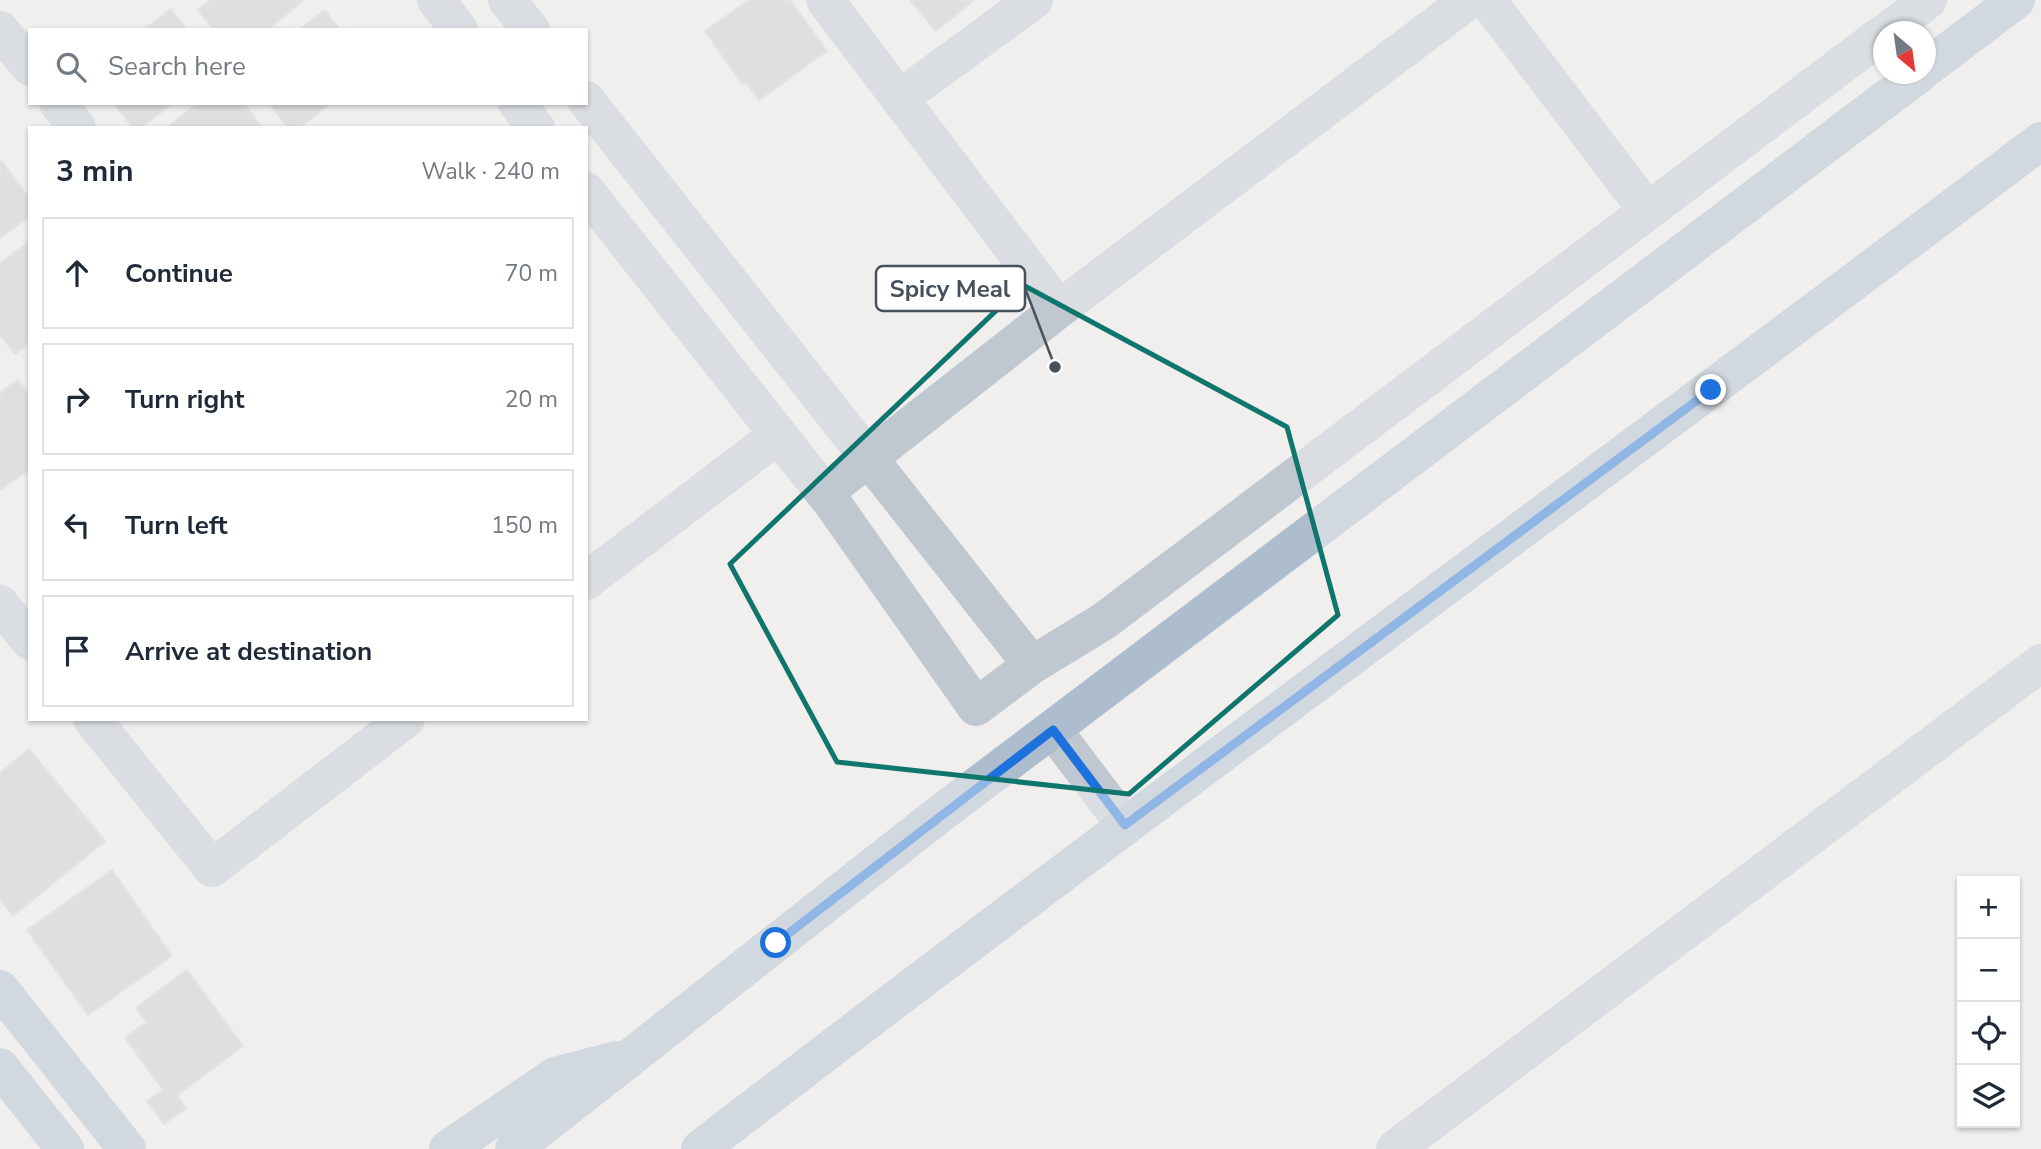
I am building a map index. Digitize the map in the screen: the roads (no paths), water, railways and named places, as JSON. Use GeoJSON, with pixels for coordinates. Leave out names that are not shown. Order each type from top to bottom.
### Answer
{"type":"FeatureCollection","features":[{"type":"Feature","properties":{"kind":"main road"},"geometry":{"type":"LineString","coordinates":[[1936,60],[2016,0]]}},
{"type":"Feature","properties":{"kind":"main road"},"geometry":{"type":"LineString","coordinates":[[513,1149],[1053,730],[1906,84]]}},
{"type":"Feature","properties":{"kind":"main road"},"geometry":{"type":"LineString","coordinates":[[701,1149],[1125,825],[1733,374],[2041,141]]}},
{"type":"Feature","properties":{"kind":"main road"},"geometry":{"type":"LineString","coordinates":[[0,989],[127,1149]]}},
{"type":"Feature","properties":{"kind":"main road"},"geometry":{"type":"LineString","coordinates":[[448,1149],[555,1076],[632,1056]]}},
{"type":"Feature","properties":{"kind":"main road"},"geometry":{"type":"LineString","coordinates":[[0,1067],[65,1149]]}},
{"type":"Feature","properties":{"kind":"main road"},"geometry":{"type":"LineString","coordinates":[[714,1149],[756,1106]]}},
{"type":"Feature","properties":{"kind":"street"},"geometry":{"type":"LineString","coordinates":[[436,0],[457,28]]}},
{"type":"Feature","properties":{"kind":"street"},"geometry":{"type":"LineString","coordinates":[[507,0],[529,28]]}},
{"type":"Feature","properties":{"kind":"street"},"geometry":{"type":"LineString","coordinates":[[825,0],[1059,309]]}},
{"type":"Feature","properties":{"kind":"street"},"geometry":{"type":"LineString","coordinates":[[900,99],[1034,0]]}},
{"type":"Feature","properties":{"kind":"street"},"geometry":{"type":"LineString","coordinates":[[824,493],[1059,309],[1469,0]]}},
{"type":"Feature","properties":{"kind":"street"},"geometry":{"type":"LineString","coordinates":[[1487,0],[1647,210]]}},
{"type":"Feature","properties":{"kind":"street"},"geometry":{"type":"LineString","coordinates":[[1900,21],[1928,0]]}},
{"type":"Feature","properties":{"kind":"street"},"geometry":{"type":"LineString","coordinates":[[0,30],[28,65]]}},
{"type":"Feature","properties":{"kind":"street"},"geometry":{"type":"LineString","coordinates":[[588,194],[824,493],[976,707],[1032,665],[1104,621],[1873,41]]}},
{"type":"Feature","properties":{"kind":"street"},"geometry":{"type":"LineString","coordinates":[[588,103],[1032,665]]}},
{"type":"Feature","properties":{"kind":"street"},"geometry":{"type":"LineString","coordinates":[[60,105],[75,126]]}},
{"type":"Feature","properties":{"kind":"street"},"geometry":{"type":"LineString","coordinates":[[519,105],[534,126]]}},
{"type":"Feature","properties":{"kind":"street"},"geometry":{"type":"LineString","coordinates":[[588,579],[778,435]]}},
{"type":"Feature","properties":{"kind":"street"},"geometry":{"type":"LineString","coordinates":[[0,604],[28,639]]}},
{"type":"Feature","properties":{"kind":"street"},"geometry":{"type":"LineString","coordinates":[[1395,1149],[2041,663]]}},
{"type":"Feature","properties":{"kind":"street"},"geometry":{"type":"LineString","coordinates":[[94,721],[212,868],[403,721]]}},
{"type":"Feature","properties":{"kind":"street"},"geometry":{"type":"LineString","coordinates":[[1053,730],[1125,825]]}},
{"type":"Feature","properties":{"kind":"place","name":"Spicy Meal"},"geometry":{"type":"Point","coordinates":[1055,367]}}]}
